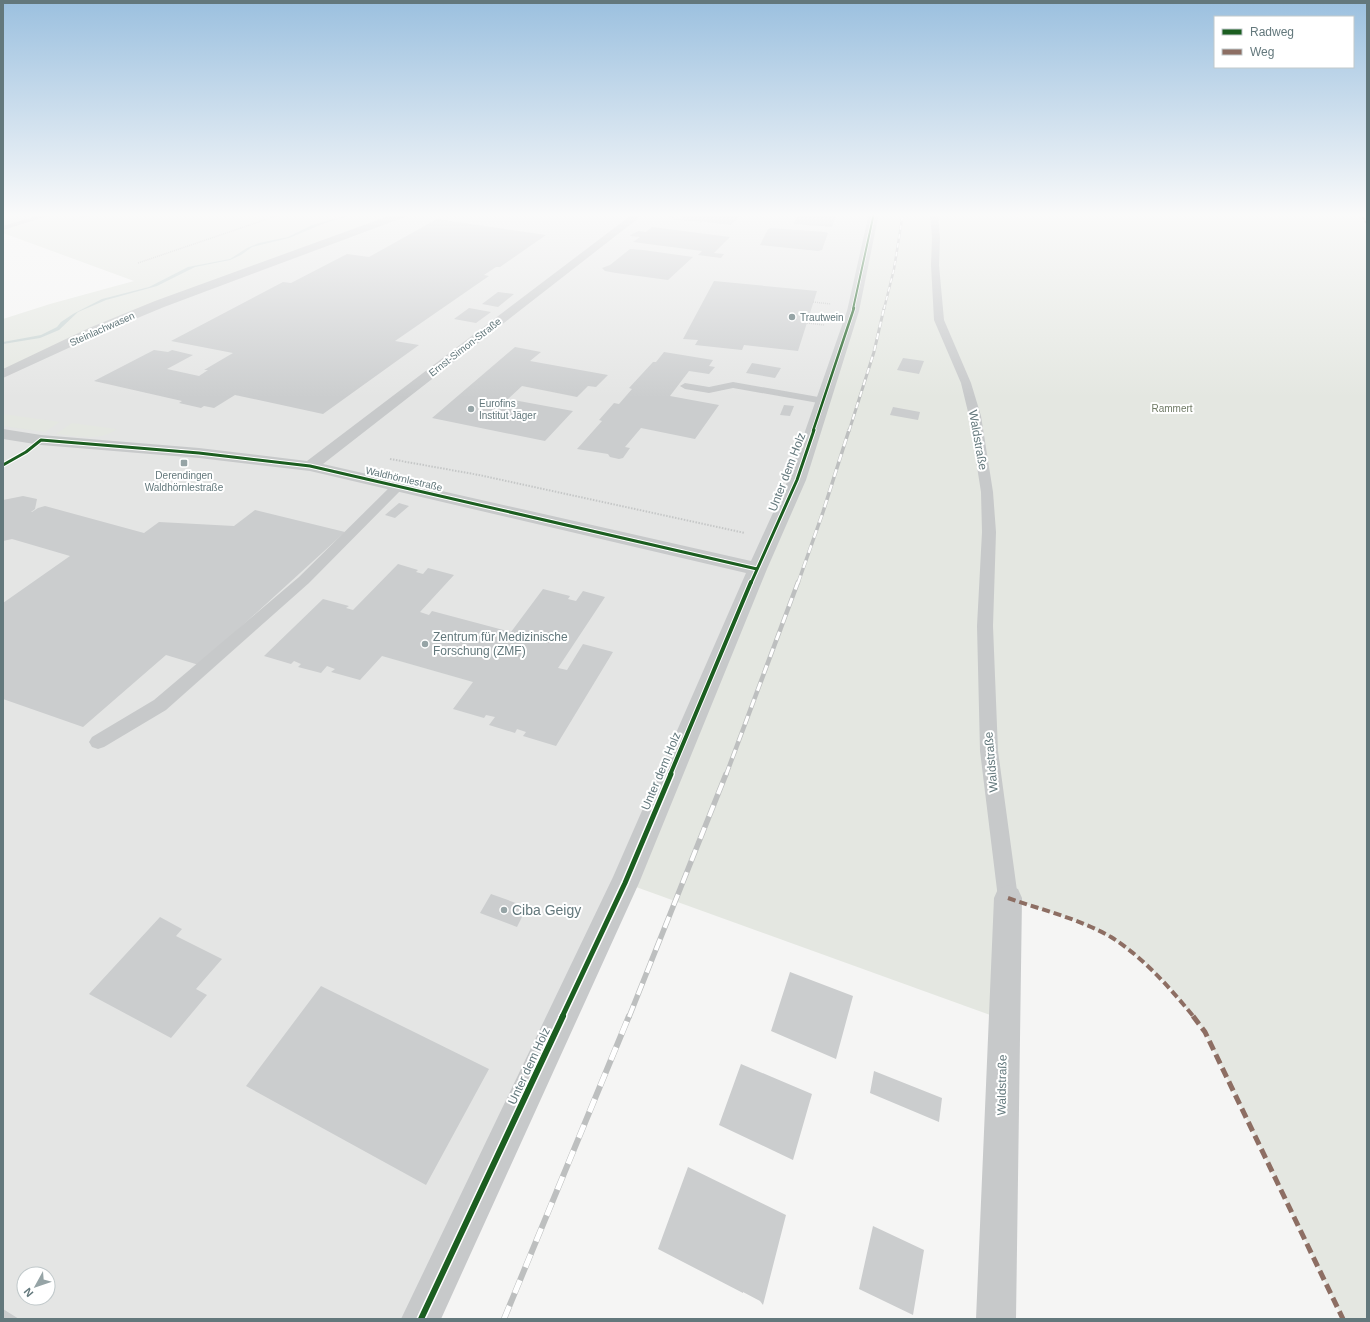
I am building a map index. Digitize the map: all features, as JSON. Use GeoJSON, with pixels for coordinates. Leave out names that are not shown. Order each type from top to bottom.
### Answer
{"type":"FeatureCollection","features":[{"type":"Feature","properties":{"kind":"street","name":"Steinlachwasen"},"geometry":{"type":"LineString","coordinates":[[3,374],[86,335],[166,302],[240,275]]}},
{"type":"Feature","properties":{"kind":"street","name":"Ernst-Simon-Straße"},"geometry":{"type":"LineString","coordinates":[[310,466],[560,275]]}},
{"type":"Feature","properties":{"kind":"street","name":"Unter dem Holz"},"geometry":{"type":"LineString","coordinates":[[421,1319],[625,883],[797,480],[853,311],[861,275]]}},
{"type":"Feature","properties":{"kind":"street","name":"Waldhörnlestraße"},"geometry":{"type":"LineString","coordinates":[[3,434],[41,440],[199,453],[310,466],[758,569]]}},
{"type":"Feature","properties":{"kind":"street","name":"Waldhörnlestraße"},"geometry":{"type":"LineString","coordinates":[[3,443],[41,440]]}},
{"type":"Feature","properties":{"kind":"street","name":"Waldstraße"},"geometry":{"type":"LineString","coordinates":[[996,1319],[1008,898]]}},
{"type":"Feature","properties":{"kind":"lane","name":"Waldstraße"},"geometry":{"type":"LineString","coordinates":[[936,275],[939,320],[966,383],[975,416],[988,492],[989,532],[986,626],[988,751],[1008,898]]}},
{"type":"Feature","properties":{"kind":"lane"},"geometry":{"type":"LineString","coordinates":[[685,386],[709,390],[733,385],[824,401]]}},
{"type":"Feature","properties":{"kind":"lane"},"geometry":{"type":"LineString","coordinates":[[98,742],[160,705],[304,580],[398,486]]}},
{"type":"Feature","properties":{"kind":"shaded area"},"geometry":{"type":"Polygon","coordinates":[[[173,275],[180,275],[157,286],[106,300],[78,312],[59,330],[40,338],[3,344],[3,342],[41,335],[57,327],[61,322],[73,314],[102,299],[149,287],[173,275]]]}},
{"type":"Feature","properties":{"kind":"shaded area"},"geometry":{"type":"Polygon","coordinates":[[[240,275],[861,275],[853,311],[821,409],[421,1319],[3,1319],[3,374],[86,335],[240,275]]]}},
{"type":"Feature","properties":{"kind":"green space"},"geometry":{"type":"Polygon","coordinates":[[[117,275],[237,275],[3,374],[3,319],[50,304],[134,281],[117,275]]]}},
{"type":"Feature","properties":{"kind":"green space","name":"Rammert"},"geometry":{"type":"Polygon","coordinates":[[[861,275],[1367,275],[1367,1319],[1343,1319],[1205,1032],[1169,986],[1141,959],[1110,937],[1076,921],[1008,898],[1004,1020],[625,883],[757,569],[853,311],[861,275]]]}},
{"type":"Feature","properties":{"kind":"green space"},"geometry":{"type":"Polygon","coordinates":[[[3,414],[60,422],[45,432],[3,426],[3,414]]]}},
{"type":"Feature","properties":{"kind":"green space"},"geometry":{"type":"Polygon","coordinates":[[[72,423],[117,429],[103,436],[95,437],[79,437],[56,434],[72,423]]]}},
{"type":"Feature","properties":{"kind":"building"},"geometry":{"type":"Polygon","coordinates":[[[307,275],[484,275],[489,276],[395,341],[419,345],[323,414],[235,395],[214,408],[204,406],[201,408],[179,403],[182,401],[94,381],[154,350],[168,352],[172,350],[193,355],[167,369],[199,376],[208,370],[204,370],[233,353],[171,341],[283,282],[291,283],[307,275]]]}},
{"type":"Feature","properties":{"kind":"building"},"geometry":{"type":"Polygon","coordinates":[[[629,275],[674,275],[668,280],[629,275]]]}},
{"type":"Feature","properties":{"kind":"building"},"geometry":{"type":"Polygon","coordinates":[[[714,281],[817,291],[798,351],[744,345],[742,350],[695,345],[698,340],[683,339],[714,281]]]}},
{"type":"Feature","properties":{"kind":"building"},"geometry":{"type":"Polygon","coordinates":[[[498,292],[514,294],[498,307],[482,304],[498,292]]]}},
{"type":"Feature","properties":{"kind":"building"},"geometry":{"type":"Polygon","coordinates":[[[469,308],[491,312],[476,323],[454,319],[469,308]]]}},
{"type":"Feature","properties":{"kind":"building"},"geometry":{"type":"Polygon","coordinates":[[[515,347],[541,352],[530,361],[608,375],[596,387],[588,386],[577,397],[522,386],[508,399],[573,411],[545,441],[432,418],[515,347]]]}},
{"type":"Feature","properties":{"kind":"building"},"geometry":{"type":"Polygon","coordinates":[[[664,352],[713,360],[709,366],[715,367],[709,374],[689,371],[670,396],[719,405],[695,439],[641,428],[625,447],[630,448],[623,458],[619,459],[610,457],[608,454],[577,449],[602,421],[599,420],[614,403],[619,404],[632,389],[629,388],[653,362],[656,362],[664,352]]]}},
{"type":"Feature","properties":{"kind":"building"},"geometry":{"type":"Polygon","coordinates":[[[903,358],[924,361],[919,374],[897,370],[903,358]]]}},
{"type":"Feature","properties":{"kind":"building"},"geometry":{"type":"Polygon","coordinates":[[[752,363],[781,368],[775,378],[746,373],[752,363]]]}},
{"type":"Feature","properties":{"kind":"building"},"geometry":{"type":"Polygon","coordinates":[[[784,405],[794,406],[790,416],[780,415],[784,405]]]}},
{"type":"Feature","properties":{"kind":"building"},"geometry":{"type":"Polygon","coordinates":[[[893,407],[920,412],[918,420],[890,415],[893,407]]]}},
{"type":"Feature","properties":{"kind":"building"},"geometry":{"type":"Polygon","coordinates":[[[23,496],[37,499],[35,509],[31,512],[45,506],[144,533],[159,522],[234,526],[255,510],[345,532],[199,665],[166,655],[83,727],[3,699],[3,603],[70,556],[12,539],[3,541],[3,500],[23,496]]]}},
{"type":"Feature","properties":{"kind":"building"},"geometry":{"type":"Polygon","coordinates":[[[399,503],[409,506],[395,518],[385,515],[399,503]]]}},
{"type":"Feature","properties":{"kind":"building","name":"Zentrum für Medizinische Forschung (ZMF)"},"geometry":{"type":"Polygon","coordinates":[[[398,564],[418,570],[416,572],[423,574],[428,568],[454,575],[420,612],[429,615],[432,611],[511,632],[543,589],[570,596],[568,599],[576,601],[583,591],[605,597],[558,668],[567,670],[583,644],[613,652],[556,746],[523,736],[526,732],[517,729],[515,733],[489,725],[495,717],[486,715],[484,718],[453,709],[473,682],[382,656],[360,680],[331,672],[335,669],[327,666],[321,673],[298,667],[301,664],[294,661],[291,664],[264,656],[323,599],[349,606],[346,608],[353,610],[398,564]]]}},
{"type":"Feature","properties":{"kind":"building","name":"Ciba Geigy"},"geometry":{"type":"Polygon","coordinates":[[[491,894],[527,907],[517,927],[480,913],[491,894]]]}},
{"type":"Feature","properties":{"kind":"building"},"geometry":{"type":"Polygon","coordinates":[[[160,917],[182,929],[176,936],[222,959],[196,989],[207,995],[171,1038],[89,994],[160,917]]]}},
{"type":"Feature","properties":{"kind":"building"},"geometry":{"type":"Polygon","coordinates":[[[790,972],[853,996],[836,1059],[771,1031],[790,972]]]}},
{"type":"Feature","properties":{"kind":"building"},"geometry":{"type":"Polygon","coordinates":[[[321,986],[489,1069],[426,1185],[246,1086],[321,986]]]}},
{"type":"Feature","properties":{"kind":"building"},"geometry":{"type":"Polygon","coordinates":[[[741,1064],[812,1094],[793,1160],[719,1125],[741,1064]]]}},
{"type":"Feature","properties":{"kind":"building"},"geometry":{"type":"Polygon","coordinates":[[[874,1071],[942,1098],[939,1122],[870,1093],[874,1071]]]}},
{"type":"Feature","properties":{"kind":"building"},"geometry":{"type":"Polygon","coordinates":[[[688,1167],[786,1215],[763,1305],[760,1301],[658,1249],[688,1167]]]}},
{"type":"Feature","properties":{"kind":"building"},"geometry":{"type":"Polygon","coordinates":[[[873,1226],[924,1250],[913,1315],[859,1289],[873,1226]]]}},
{"type":"Feature","properties":{"kind":"building"},"geometry":{"type":"Polygon","coordinates":[[[3,1309],[19,1319],[3,1319],[3,1309]]]}},
{"type":"Feature","properties":{"kind":"railway"},"geometry":{"type":"LineString","coordinates":[[884,309],[893,275]]}},
{"type":"Feature","properties":{"kind":"railway"},"geometry":{"type":"LineString","coordinates":[[849,431],[874,352],[884,308]]}},
{"type":"Feature","properties":{"kind":"railway"},"geometry":{"type":"LineString","coordinates":[[798,583],[823,512],[849,430]]}},
{"type":"Feature","properties":{"kind":"railway"},"geometry":{"type":"LineString","coordinates":[[726,775],[798,582]]}},
{"type":"Feature","properties":{"kind":"railway"},"geometry":{"type":"LineString","coordinates":[[629,1017],[726,774]]}},
{"type":"Feature","properties":{"kind":"railway"},"geometry":{"type":"LineString","coordinates":[[504,1319],[629,1016]]}},
{"type":"Feature","properties":{"kind":"marked path"},"geometry":{"type":"LineString","coordinates":[[1008,898],[1076,921],[1110,937],[1141,959],[1169,986],[1205,1032],[1343,1319]]}},
{"type":"Feature","properties":{"kind":"cycle path"},"geometry":{"type":"LineString","coordinates":[[421,1319],[625,883],[757,569],[797,480],[853,311],[861,275]]}},
{"type":"Feature","properties":{"kind":"cycle path"},"geometry":{"type":"LineString","coordinates":[[3,465],[26,452],[41,440],[199,453],[310,466],[757,569]]}},
{"type":"Feature","properties":{"kind":"place","name":"Trautwein"},"geometry":{"type":"Point","coordinates":[792,317]}},
{"type":"Feature","properties":{"kind":"place","name":"Eurofins Institut Jäger"},"geometry":{"type":"Point","coordinates":[471,409]}},
{"type":"Feature","properties":{"kind":"place","name":"Derendingen Waldhörnlestraße"},"geometry":{"type":"Point","coordinates":[184,463]}},
{"type":"Feature","properties":{"kind":"place","name":"Zentrum für Medizinische Forschung (ZMF)"},"geometry":{"type":"Point","coordinates":[425,644]}},
{"type":"Feature","properties":{"kind":"place","name":"Ciba Geigy"},"geometry":{"type":"Point","coordinates":[504,910]}}]}
